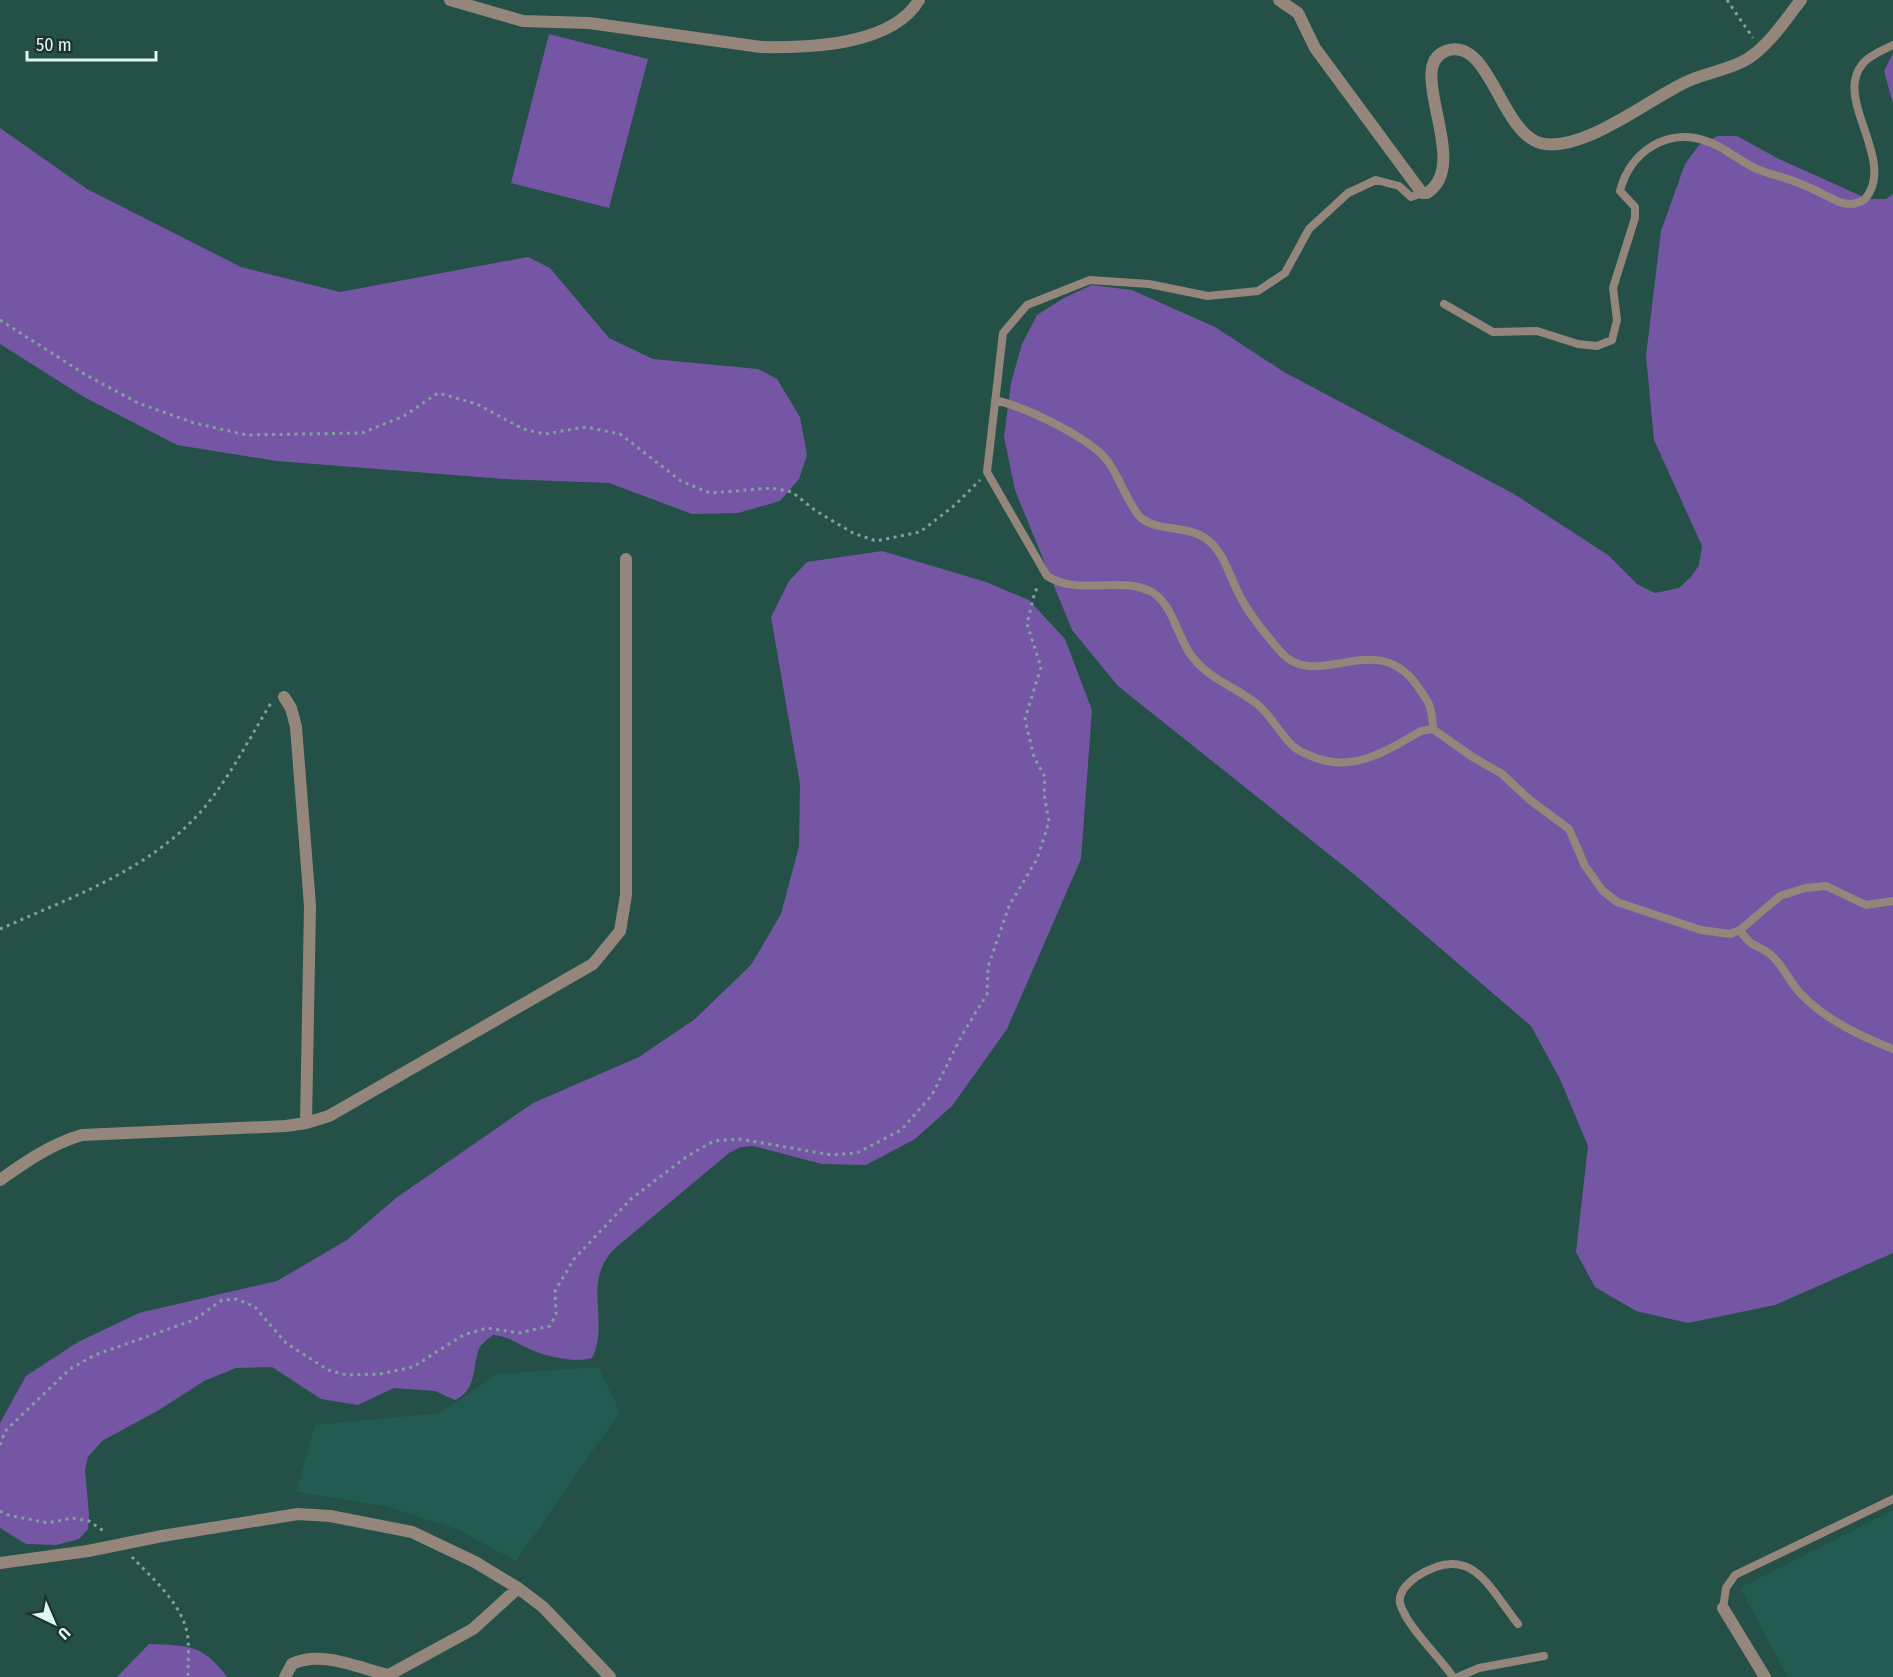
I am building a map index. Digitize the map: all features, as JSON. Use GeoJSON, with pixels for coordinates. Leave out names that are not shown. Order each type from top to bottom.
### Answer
{"type":"FeatureCollection","features":[{"type":"Feature","properties":{"kind":"street"},"geometry":{"type":"LineString","coordinates":[[450,0],[523,21],[569,21],[761,48],[793,48],[837,43],[881,31],[913,10],[919,0]]}},
{"type":"Feature","properties":{"kind":"street"},"geometry":{"type":"LineString","coordinates":[[1279,0],[1298,13],[1315,48],[1422,193],[1432,190],[1444,169],[1444,148],[1432,97],[1432,74],[1438,57],[1447,50],[1462,49],[1472,55],[1511,117],[1530,137],[1549,144],[1584,136],[1689,80],[1747,59],[1764,46],[1801,0]]}},
{"type":"Feature","properties":{"kind":"street"},"geometry":{"type":"LineString","coordinates":[[0,1179],[41,1151],[60,1141],[82,1135],[306,1123],[329,1116],[593,964],[620,931],[626,895],[626,559]]}},
{"type":"Feature","properties":{"kind":"street"},"geometry":{"type":"LineString","coordinates":[[284,697],[291,708],[296,727],[310,906],[306,1123]]}},
{"type":"Feature","properties":{"kind":"street"},"geometry":{"type":"LineString","coordinates":[[0,1563],[88,1551],[162,1536],[298,1514],[330,1516],[412,1533],[475,1562],[519,1588],[551,1614],[610,1677]]}},
{"type":"Feature","properties":{"kind":"street"},"geometry":{"type":"LineString","coordinates":[[285,1677],[292,1664],[308,1658],[387,1676],[473,1629],[519,1588]]}},
{"type":"Feature","properties":{"kind":"street"},"geometry":{"type":"LineString","coordinates":[[1723,1608],[1765,1677]]}},
{"type":"Feature","properties":{"kind":"lane"},"geometry":{"type":"LineString","coordinates":[[1444,304],[1493,332],[1537,331],[1578,344],[1597,346],[1612,340],[1617,320],[1613,288],[1635,218],[1635,207],[1620,191],[1623,179],[1640,156],[1657,143],[1670,137],[1706,140],[1752,166],[1802,184],[1839,202],[1845,204],[1860,202],[1867,197],[1876,182],[1876,161],[1869,131],[1855,97],[1854,82],[1858,68],[1867,58],[1893,45]]}},
{"type":"Feature","properties":{"kind":"lane"},"geometry":{"type":"LineString","coordinates":[[1422,193],[1411,197],[1399,186],[1376,180],[1348,193],[1309,229],[1285,273],[1258,291],[1208,296],[1149,284],[1090,280],[1027,305],[1003,333],[987,472],[1047,576],[1059,583],[1073,586],[1132,587],[1149,591],[1169,612],[1193,658],[1210,675],[1257,704],[1294,748],[1321,761],[1337,765],[1352,764],[1421,731],[1433,729],[1471,756],[1502,774],[1530,800],[1569,829],[1593,878],[1617,902],[1701,930],[1730,934],[1740,930],[1780,896],[1805,888],[1826,886],[1866,905],[1893,901]]}},
{"type":"Feature","properties":{"kind":"lane"},"geometry":{"type":"LineString","coordinates":[[995,400],[1017,405],[1065,430],[1108,461],[1139,516],[1152,524],[1192,530],[1210,542],[1224,562],[1242,600],[1282,654],[1309,667],[1381,658],[1390,662],[1412,679],[1431,705],[1433,729]]}},
{"type":"Feature","properties":{"kind":"lane"},"geometry":{"type":"LineString","coordinates":[[1740,930],[1754,947],[1773,956],[1800,994],[1814,1006],[1871,1041],[1893,1049]]}},
{"type":"Feature","properties":{"kind":"lane"},"geometry":{"type":"LineString","coordinates":[[1723,1608],[1726,1588],[1735,1575],[1893,1499]]}},
{"type":"Feature","properties":{"kind":"lane"},"geometry":{"type":"LineString","coordinates":[[1454,1677],[1404,1613],[1400,1598],[1402,1591],[1415,1578],[1432,1569],[1462,1563],[1475,1569],[1518,1624]]}},
{"type":"Feature","properties":{"kind":"lane"},"geometry":{"type":"LineString","coordinates":[[1458,1677],[1479,1668],[1544,1656]]}},
{"type":"Feature","properties":{"kind":"path"},"geometry":{"type":"LineString","coordinates":[[1727,0],[1754,38],[1764,46]]}},
{"type":"Feature","properties":{"kind":"path"},"geometry":{"type":"LineString","coordinates":[[0,320],[86,375],[138,403],[194,423],[247,435],[362,433],[404,416],[438,393],[477,404],[523,429],[545,434],[586,427],[620,434],[648,453],[681,482],[710,493],[772,488],[792,492],[816,511],[853,533],[876,541],[920,532],[955,505],[987,472]]}},
{"type":"Feature","properties":{"kind":"path"},"geometry":{"type":"LineString","coordinates":[[0,1445],[5,1431],[70,1369],[96,1355],[194,1320],[222,1300],[236,1299],[254,1306],[286,1343],[328,1370],[347,1375],[380,1374],[413,1367],[463,1335],[487,1328],[519,1333],[550,1326],[556,1314],[555,1291],[574,1259],[632,1199],[686,1157],[714,1141],[739,1139],[832,1155],[857,1153],[902,1130],[932,1095],[962,1035],[987,994],[988,967],[1009,906],[1037,859],[1049,822],[1044,794],[1045,777],[1034,757],[1025,719],[1041,667],[1027,624],[1035,591],[1047,576]]}},
{"type":"Feature","properties":{"kind":"path"},"geometry":{"type":"LineString","coordinates":[[0,929],[116,877],[170,840],[203,809],[231,773],[273,700],[284,697]]}},
{"type":"Feature","properties":{"kind":"path"},"geometry":{"type":"LineString","coordinates":[[0,1511],[8,1515],[48,1522],[72,1518],[89,1521],[107,1533]]}},
{"type":"Feature","properties":{"kind":"path"},"geometry":{"type":"LineString","coordinates":[[128,1553],[161,1587],[180,1614],[188,1637],[188,1677]]}},
{"type":"Feature","properties":{"kind":"shaded area"},"geometry":{"type":"Polygon","coordinates":[[[549,34],[648,59],[609,208],[511,183],[549,34]]]}},
{"type":"Feature","properties":{"kind":"shaded area"},"geometry":{"type":"Polygon","coordinates":[[[1893,53],[1893,104],[1884,71],[1893,53]]]}},
{"type":"Feature","properties":{"kind":"shaded area"},"geometry":{"type":"Polygon","coordinates":[[[0,128],[87,189],[241,267],[340,292],[528,257],[550,268],[609,338],[653,359],[758,369],[777,379],[800,417],[807,455],[799,479],[780,501],[738,513],[692,514],[609,483],[504,479],[277,461],[177,445],[84,397],[0,344],[0,128]]]}},
{"type":"Feature","properties":{"kind":"shaded area"},"geometry":{"type":"Polygon","coordinates":[[[1718,136],[1737,136],[1777,158],[1868,199],[1886,199],[1893,194],[1893,1253],[1775,1305],[1688,1323],[1636,1311],[1595,1287],[1576,1252],[1588,1146],[1560,1079],[1531,1026],[1355,875],[1118,686],[1072,630],[1015,490],[1004,437],[1011,383],[1022,344],[1037,315],[1064,298],[1092,285],[1132,290],[1215,327],[1284,372],[1514,494],[1608,555],[1637,584],[1655,593],[1679,588],[1691,577],[1699,565],[1702,546],[1654,440],[1646,356],[1661,231],[1685,164],[1699,145],[1718,136]]]}},
{"type":"Feature","properties":{"kind":"shaded area"},"geometry":{"type":"Polygon","coordinates":[[[882,551],[986,582],[1029,600],[1065,639],[1092,710],[1081,859],[1007,1029],[952,1106],[915,1139],[866,1165],[822,1164],[753,1146],[741,1147],[729,1153],[613,1250],[604,1263],[597,1290],[599,1331],[592,1358],[570,1360],[554,1357],[493,1335],[479,1349],[473,1378],[467,1390],[455,1400],[435,1391],[394,1388],[358,1405],[321,1399],[272,1367],[236,1368],[204,1381],[159,1410],[102,1441],[88,1457],[85,1470],[88,1529],[79,1539],[56,1545],[26,1544],[0,1528],[0,1423],[26,1376],[78,1342],[139,1313],[277,1281],[347,1240],[396,1198],[533,1103],[639,1057],[695,1019],[751,965],[781,914],[799,846],[800,784],[771,617],[789,581],[807,562],[882,551]]]}},
{"type":"Feature","properties":{"kind":"shaded area"},"geometry":{"type":"Polygon","coordinates":[[[598,1367],[620,1412],[516,1561],[457,1529],[385,1506],[296,1492],[315,1425],[440,1413],[498,1374],[598,1367]]]}},
{"type":"Feature","properties":{"kind":"shaded area"},"geometry":{"type":"Polygon","coordinates":[[[1893,1510],[1893,1677],[1788,1677],[1740,1588],[1893,1510]]]}},
{"type":"Feature","properties":{"kind":"shaded area"},"geometry":{"type":"Polygon","coordinates":[[[149,1644],[193,1648],[210,1658],[227,1677],[117,1677],[149,1644]]]}}]}
